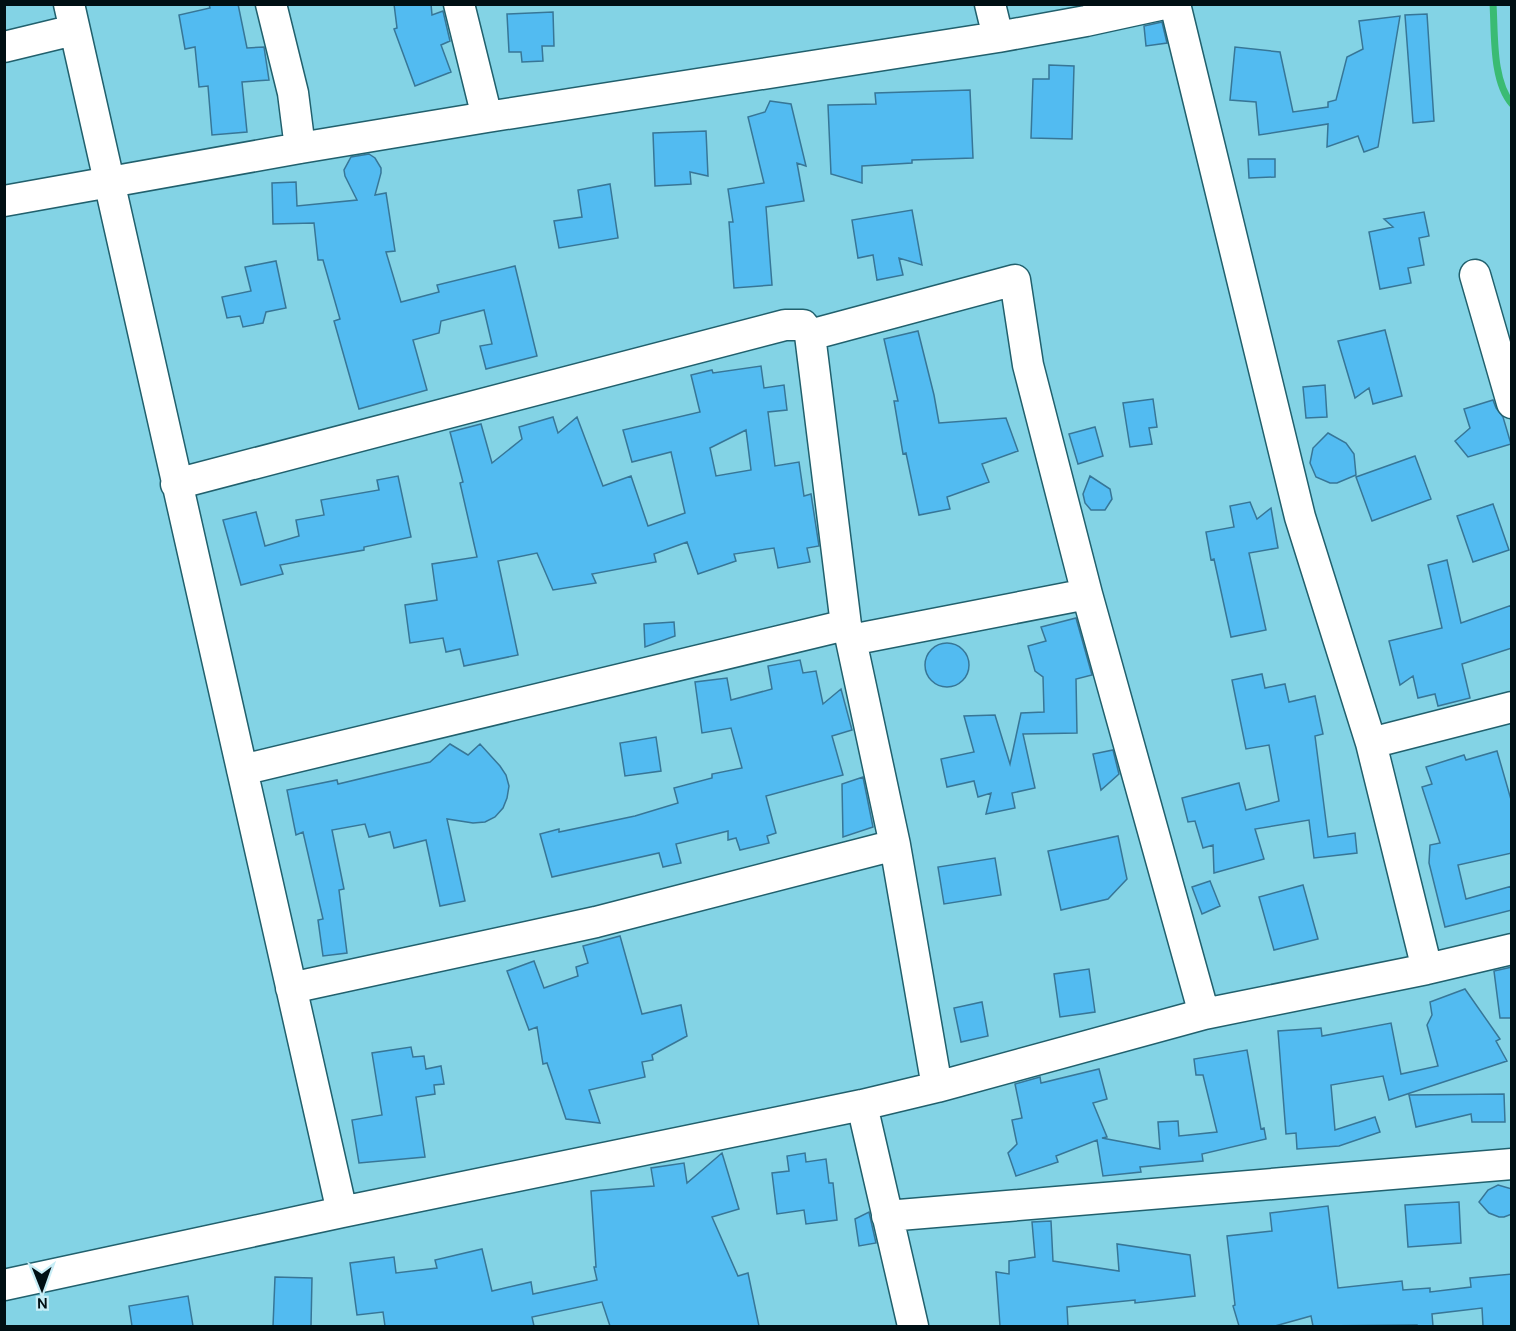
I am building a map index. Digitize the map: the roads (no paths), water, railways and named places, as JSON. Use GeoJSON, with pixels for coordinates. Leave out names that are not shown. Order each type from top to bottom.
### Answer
{"type":"FeatureCollection","features":[{"type":"Feature","properties":{"kind":"street"},"geometry":{"type":"LineString","coordinates":[[271,4],[293,93],[300,148]]}},
{"type":"Feature","properties":{"kind":"street"},"geometry":{"type":"LineString","coordinates":[[459,4],[487,117]]}},
{"type":"Feature","properties":{"kind":"street"},"geometry":{"type":"LineString","coordinates":[[990,4],[998,37]]}},
{"type":"Feature","properties":{"kind":"street"},"geometry":{"type":"LineString","coordinates":[[4,201],[487,117],[998,37],[1164,4]]}},
{"type":"Feature","properties":{"kind":"street"},"geometry":{"type":"LineString","coordinates":[[1175,4],[1300,517],[1371,743],[1427,969]]}},
{"type":"Feature","properties":{"kind":"street"},"geometry":{"type":"LineString","coordinates":[[4,47],[71,17],[342,1212]]}},
{"type":"Feature","properties":{"kind":"street"},"geometry":{"type":"LineString","coordinates":[[1475,275],[1512,403]]}},
{"type":"Feature","properties":{"kind":"street"},"geometry":{"type":"LineString","coordinates":[[810,335],[1015,280],[1028,365],[1087,594],[1204,1014]]}},
{"type":"Feature","properties":{"kind":"street"},"geometry":{"type":"LineString","coordinates":[[176,484],[785,325],[803,325],[810,335],[849,633],[895,845],[937,1087]]}},
{"type":"Feature","properties":{"kind":"street"},"geometry":{"type":"LineString","coordinates":[[242,770],[849,633],[1087,594]]}},
{"type":"Feature","properties":{"kind":"street"},"geometry":{"type":"LineString","coordinates":[[1371,743],[1512,708]]}},
{"type":"Feature","properties":{"kind":"street"},"geometry":{"type":"LineString","coordinates":[[291,988],[597,922],[895,845]]}},
{"type":"Feature","properties":{"kind":"street"},"geometry":{"type":"LineString","coordinates":[[4,1285],[342,1212],[862,1105],[937,1087],[1204,1014],[1427,969],[1512,949]]}},
{"type":"Feature","properties":{"kind":"street"},"geometry":{"type":"LineString","coordinates":[[862,1105],[913,1326]]}},
{"type":"Feature","properties":{"kind":"street"},"geometry":{"type":"LineString","coordinates":[[887,1216],[1512,1164]]}},
{"type":"Feature","properties":{"kind":"waterway"},"geometry":{"type":"LineString","coordinates":[[1493,4],[1498,70],[1501,83],[1512,104]]}}]}
